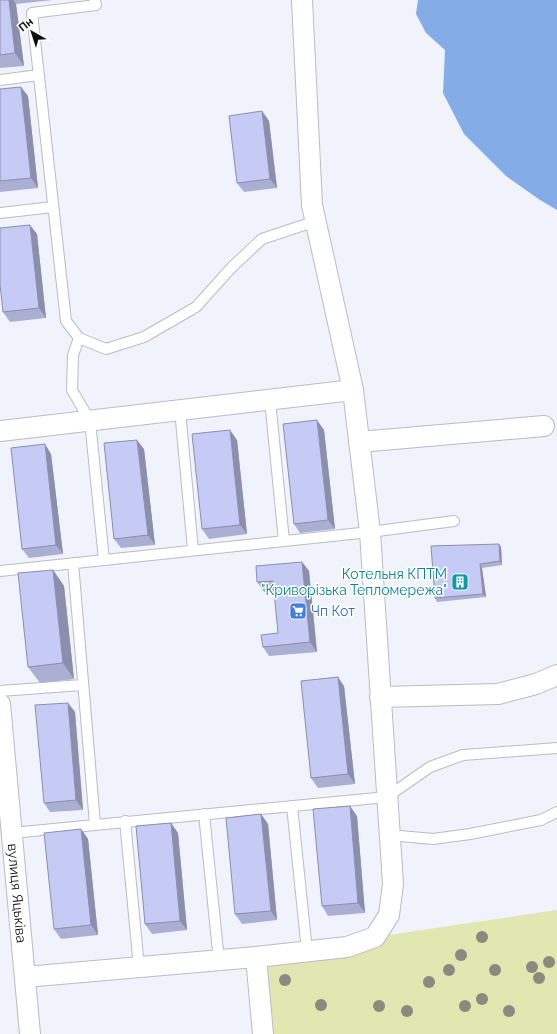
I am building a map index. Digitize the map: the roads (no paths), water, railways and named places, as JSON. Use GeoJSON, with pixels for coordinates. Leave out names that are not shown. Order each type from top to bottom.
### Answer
{"type":"FeatureCollection","features":[{"type":"Feature","properties":{"kind":"street"},"geometry":{"type":"LineString","coordinates":[[25,977],[219,961],[347,947],[375,937],[389,915],[392,884],[370,532],[353,390],[312,205],[302,0]]}},
{"type":"Feature","properties":{"kind":"street"},"geometry":{"type":"LineString","coordinates":[[0,431],[353,390]]}},
{"type":"Feature","properties":{"kind":"street"},"geometry":{"type":"LineString","coordinates":[[359,442],[544,426]]}},
{"type":"Feature","properties":{"kind":"street"},"geometry":{"type":"LineString","coordinates":[[380,697],[498,694],[536,684],[557,675]]}},
{"type":"Feature","properties":{"kind":"street","name":"вулиця Яцьківа"},"geometry":{"type":"LineString","coordinates":[[0,704],[30,1034]]}},
{"type":"Feature","properties":{"kind":"street"},"geometry":{"type":"LineString","coordinates":[[256,957],[263,1034]]}},
{"type":"Feature","properties":{"kind":"lane"},"geometry":{"type":"LineString","coordinates":[[96,0],[96,5],[32,13],[66,321],[79,338],[106,349],[144,337],[196,307],[232,267],[262,238],[316,221]]}},
{"type":"Feature","properties":{"kind":"lane"},"geometry":{"type":"LineString","coordinates":[[0,80],[39,76]]}},
{"type":"Feature","properties":{"kind":"lane"},"geometry":{"type":"LineString","coordinates":[[0,213],[53,207]]}},
{"type":"Feature","properties":{"kind":"lane"},"geometry":{"type":"LineString","coordinates":[[79,338],[73,355],[72,390],[90,421],[104,560]]}},
{"type":"Feature","properties":{"kind":"lane"},"geometry":{"type":"LineString","coordinates":[[270,400],[284,541]]}},
{"type":"Feature","properties":{"kind":"lane"},"geometry":{"type":"LineString","coordinates":[[180,410],[193,550]]}},
{"type":"Feature","properties":{"kind":"lane"},"geometry":{"type":"LineString","coordinates":[[0,571],[370,532],[454,520]]}},
{"type":"Feature","properties":{"kind":"lane"},"geometry":{"type":"LineString","coordinates":[[73,563],[82,685],[95,824]]}},
{"type":"Feature","properties":{"kind":"lane"},"geometry":{"type":"LineString","coordinates":[[0,692],[82,685]]}},
{"type":"Feature","properties":{"kind":"lane"},"geometry":{"type":"LineString","coordinates":[[12,833],[387,797],[430,767],[463,755],[557,748]]}},
{"type":"Feature","properties":{"kind":"lane"},"geometry":{"type":"LineString","coordinates":[[292,806],[308,951]]}},
{"type":"Feature","properties":{"kind":"lane"},"geometry":{"type":"LineString","coordinates":[[389,835],[433,839],[470,834],[541,820],[557,812]]}},
{"type":"Feature","properties":{"kind":"lane"},"geometry":{"type":"LineString","coordinates":[[204,814],[219,961]]}},
{"type":"Feature","properties":{"kind":"lane"},"geometry":{"type":"LineString","coordinates":[[126,821],[139,967]]}},
{"type":"Feature","properties":{"kind":"water"},"geometry":{"type":"Polygon","coordinates":[[[418,0],[557,0],[557,210],[506,176],[464,134],[443,93],[445,50],[426,33],[416,14],[418,0]]]}},
{"type":"Feature","properties":{"kind":"place","name":"Котельня КПТМ \"Криворізька Тепломережа\""},"geometry":{"type":"Point","coordinates":[460,582]}},
{"type":"Feature","properties":{"kind":"place","name":"Чп Кот"},"geometry":{"type":"Point","coordinates":[298,611]}}]}
